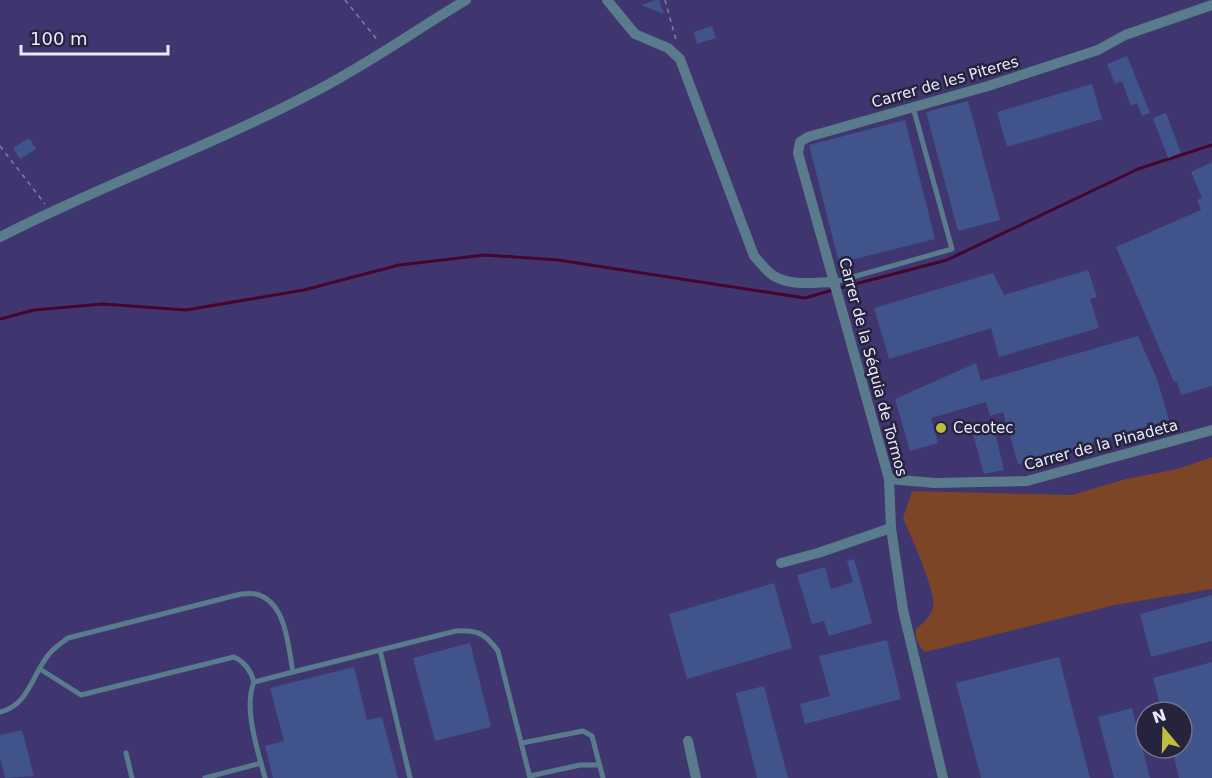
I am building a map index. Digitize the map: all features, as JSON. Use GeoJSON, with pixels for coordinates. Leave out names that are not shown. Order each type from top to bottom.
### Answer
{"type":"FeatureCollection","features":[{"type":"Feature","properties":{"kind":"street"},"geometry":{"type":"LineString","coordinates":[[0,237],[51,212],[200,148],[302,99],[466,0]]}},
{"type":"Feature","properties":{"kind":"street"},"geometry":{"type":"LineString","coordinates":[[608,0],[635,34],[668,48],[680,59],[754,256],[773,276],[786,281],[835,282]]}},
{"type":"Feature","properties":{"kind":"street","name":"Carrer de les Piteres"},"geometry":{"type":"LineString","coordinates":[[800,142],[808,136],[988,86],[1098,50],[1125,35],[1212,5]]}},
{"type":"Feature","properties":{"kind":"street","name":"Carrer de la Séquia de Tormos"},"geometry":{"type":"LineString","coordinates":[[800,142],[798,153],[889,479],[891,528],[903,610],[943,778]]}},
{"type":"Feature","properties":{"kind":"street","name":"Carrer de la Pinadeta"},"geometry":{"type":"LineString","coordinates":[[889,479],[935,483],[1027,481],[1212,430]]}},
{"type":"Feature","properties":{"kind":"street"},"geometry":{"type":"LineString","coordinates":[[781,563],[891,528]]}},
{"type":"Feature","properties":{"kind":"street"},"geometry":{"type":"LineString","coordinates":[[688,741],[696,778]]}},
{"type":"Feature","properties":{"kind":"lane"},"geometry":{"type":"LineString","coordinates":[[835,282],[952,249],[913,107]]}},
{"type":"Feature","properties":{"kind":"lane"},"geometry":{"type":"LineString","coordinates":[[0,712],[23,699],[49,654],[68,638],[242,594],[256,594],[272,604],[282,618],[293,672]]}},
{"type":"Feature","properties":{"kind":"lane"},"geometry":{"type":"LineString","coordinates":[[254,682],[456,631],[474,630],[489,639],[498,651],[530,777],[580,765],[599,765]]}},
{"type":"Feature","properties":{"kind":"lane"},"geometry":{"type":"LineString","coordinates":[[380,650],[410,778]]}},
{"type":"Feature","properties":{"kind":"lane"},"geometry":{"type":"LineString","coordinates":[[40,669],[81,695],[234,657],[241,660],[252,673],[254,682],[251,689],[251,722],[265,778]]}},
{"type":"Feature","properties":{"kind":"lane"},"geometry":{"type":"LineString","coordinates":[[522,743],[583,731],[592,736],[603,778]]}},
{"type":"Feature","properties":{"kind":"lane"},"geometry":{"type":"LineString","coordinates":[[126,753],[132,778]]}},
{"type":"Feature","properties":{"kind":"lane"},"geometry":{"type":"LineString","coordinates":[[205,778],[261,763]]}},
{"type":"Feature","properties":{"kind":"path"},"geometry":{"type":"LineString","coordinates":[[345,0],[385,50]]}},
{"type":"Feature","properties":{"kind":"path"},"geometry":{"type":"LineString","coordinates":[[665,0],[680,59]]}},
{"type":"Feature","properties":{"kind":"path"},"geometry":{"type":"LineString","coordinates":[[0,146],[51,212]]}},
{"type":"Feature","properties":{"kind":"shaded area"},"geometry":{"type":"Polygon","coordinates":[[[1212,457],[1212,589],[1115,605],[925,652],[919,644],[916,629],[930,614],[933,600],[927,577],[903,518],[912,491],[1072,495],[1126,479],[1178,469],[1212,457]]]}},
{"type":"Feature","properties":{"kind":"building"},"geometry":{"type":"Polygon","coordinates":[[[659,0],[664,14],[641,5],[659,0]]]}},
{"type":"Feature","properties":{"kind":"building"},"geometry":{"type":"Polygon","coordinates":[[[712,26],[716,38],[697,44],[694,32],[712,26]]]}},
{"type":"Feature","properties":{"kind":"building"},"geometry":{"type":"Polygon","coordinates":[[[1127,56],[1150,113],[1142,116],[1137,103],[1131,106],[1122,81],[1115,84],[1107,64],[1127,56]]]}},
{"type":"Feature","properties":{"kind":"building"},"geometry":{"type":"Polygon","coordinates":[[[1092,84],[1102,119],[1007,147],[997,112],[1092,84]]]}},
{"type":"Feature","properties":{"kind":"building"},"geometry":{"type":"Polygon","coordinates":[[[968,101],[1000,220],[958,231],[926,112],[968,101]]]}},
{"type":"Feature","properties":{"kind":"building"},"geometry":{"type":"Polygon","coordinates":[[[1166,113],[1181,153],[1168,158],[1153,118],[1166,113]]]}},
{"type":"Feature","properties":{"kind":"building"},"geometry":{"type":"Polygon","coordinates":[[[905,120],[935,239],[839,263],[809,145],[905,120]]]}},
{"type":"Feature","properties":{"kind":"building"},"geometry":{"type":"Polygon","coordinates":[[[29,138],[36,149],[20,159],[13,148],[29,138]]]}},
{"type":"Feature","properties":{"kind":"building"},"geometry":{"type":"Polygon","coordinates":[[[1212,162],[1212,386],[1181,395],[1177,381],[1174,382],[1116,247],[1201,210],[1197,200],[1202,198],[1191,172],[1212,162]]]}},
{"type":"Feature","properties":{"kind":"building"},"geometry":{"type":"Polygon","coordinates":[[[1088,270],[1097,297],[1090,299],[1099,328],[999,357],[991,328],[889,359],[874,308],[993,273],[1004,295],[1088,270]]]}},
{"type":"Feature","properties":{"kind":"building"},"geometry":{"type":"Polygon","coordinates":[[[1138,336],[1157,379],[1169,420],[1018,464],[1003,412],[990,416],[986,402],[931,418],[938,443],[910,451],[895,399],[976,363],[981,381],[1138,336]]]}},
{"type":"Feature","properties":{"kind":"building"},"geometry":{"type":"Polygon","coordinates":[[[994,428],[1004,470],[984,474],[973,434],[994,428]]]}},
{"type":"Feature","properties":{"kind":"building"},"geometry":{"type":"Polygon","coordinates":[[[854,559],[872,623],[829,636],[824,621],[812,624],[797,575],[825,567],[831,589],[853,582],[847,561],[854,559]]]}},
{"type":"Feature","properties":{"kind":"building"},"geometry":{"type":"Polygon","coordinates":[[[774,583],[792,648],[687,679],[669,614],[774,583]]]}},
{"type":"Feature","properties":{"kind":"building"},"geometry":{"type":"Polygon","coordinates":[[[1212,595],[1212,641],[1151,657],[1140,614],[1212,595]]]}},
{"type":"Feature","properties":{"kind":"building"},"geometry":{"type":"Polygon","coordinates":[[[887,640],[901,699],[805,724],[800,704],[830,696],[819,656],[887,640]]]}},
{"type":"Feature","properties":{"kind":"building"},"geometry":{"type":"Polygon","coordinates":[[[470,643],[491,727],[435,741],[413,658],[470,643]]]}},
{"type":"Feature","properties":{"kind":"building"},"geometry":{"type":"Polygon","coordinates":[[[1059,657],[1090,778],[981,778],[956,683],[1059,657]]]}},
{"type":"Feature","properties":{"kind":"building"},"geometry":{"type":"Polygon","coordinates":[[[1212,662],[1212,778],[1179,778],[1175,760],[1194,760],[1194,700],[1159,700],[1153,678],[1212,662]]]}},
{"type":"Feature","properties":{"kind":"building"},"geometry":{"type":"Polygon","coordinates":[[[354,667],[367,720],[382,717],[398,778],[273,778],[265,746],[284,741],[270,688],[354,667]]]}},
{"type":"Feature","properties":{"kind":"building"},"geometry":{"type":"Polygon","coordinates":[[[764,686],[788,778],[757,778],[736,693],[764,686]]]}},
{"type":"Feature","properties":{"kind":"building"},"geometry":{"type":"Polygon","coordinates":[[[1132,708],[1134,760],[1145,760],[1150,778],[1114,778],[1098,717],[1132,708]]]}},
{"type":"Feature","properties":{"kind":"building"},"geometry":{"type":"Polygon","coordinates":[[[22,730],[34,776],[5,778],[0,757],[0,735],[22,730]]]}},
{"type":"Feature","properties":{"kind":"waterway"},"geometry":{"type":"LineString","coordinates":[[840,288],[947,260],[1138,169],[1212,145]]}},
{"type":"Feature","properties":{"kind":"waterway"},"geometry":{"type":"LineString","coordinates":[[0,319],[34,310],[103,304],[186,310],[304,290],[399,265],[485,255],[558,260],[805,298],[833,290]]}},
{"type":"Feature","properties":{"kind":"place","name":"Cecotec"},"geometry":{"type":"Point","coordinates":[941,428]}}]}
